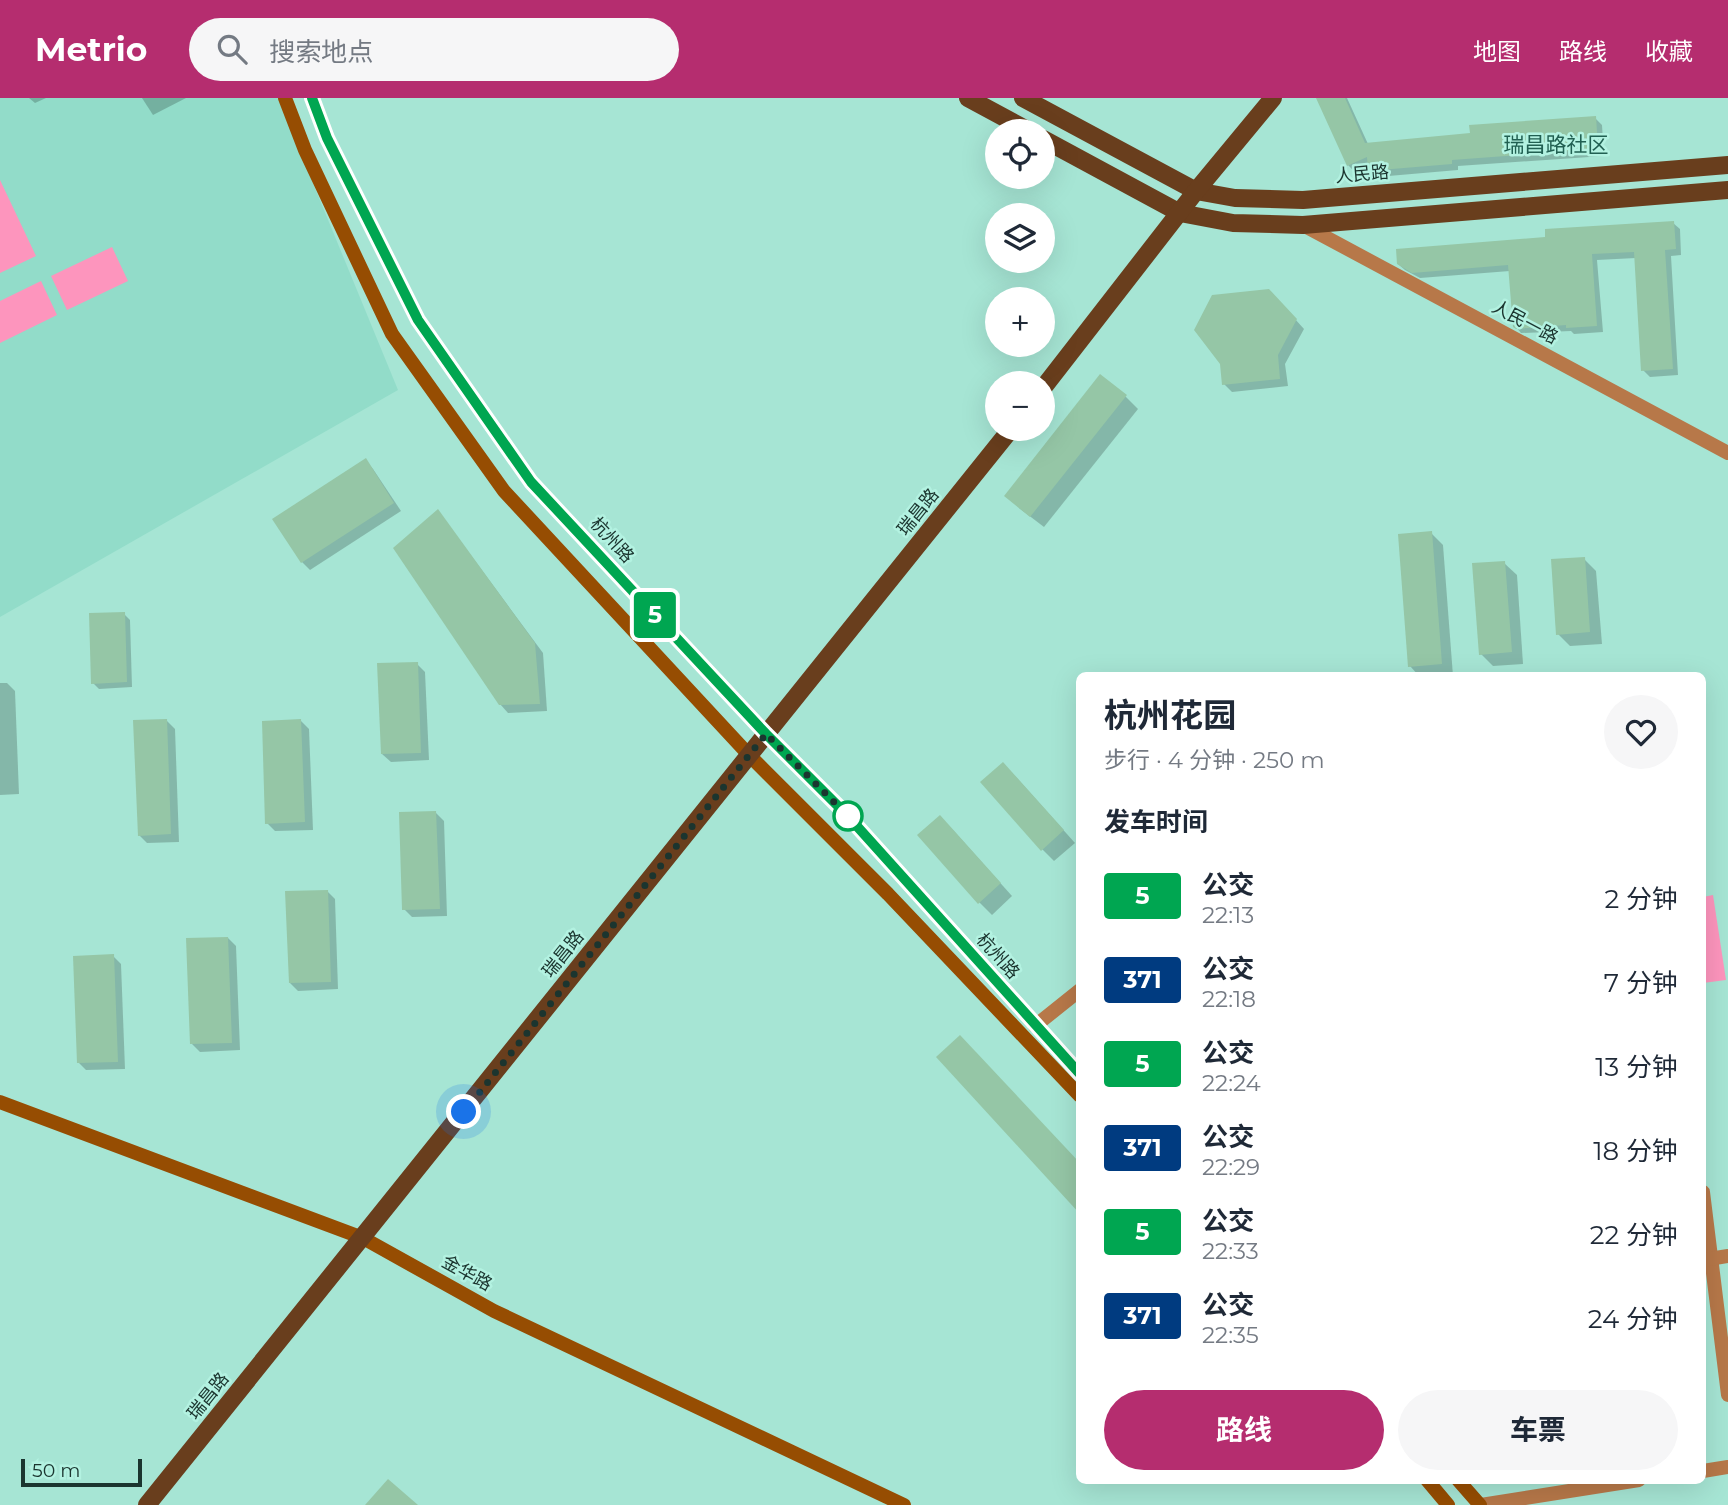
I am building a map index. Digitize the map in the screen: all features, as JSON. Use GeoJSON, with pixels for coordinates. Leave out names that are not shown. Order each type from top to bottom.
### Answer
{"type":"FeatureCollection","features":[{"type":"Feature","properties":{"kind":"main road","name":"杭州路"},"geometry":{"type":"LineString","coordinates":[[285,98],[305,150],[392,334],[504,491],[749,755],[888,894],[1076,1092]]}},
{"type":"Feature","properties":{"kind":"main road","name":"杭州路"},"geometry":{"type":"LineString","coordinates":[[312,98],[327,138],[418,320],[531,482],[766,734],[846,814],[1076,1070]]}},
{"type":"Feature","properties":{"kind":"main road"},"geometry":{"type":"LineString","coordinates":[[968,98],[1007,119]]}},
{"type":"Feature","properties":{"kind":"main road","name":"人民路"},"geometry":{"type":"LineString","coordinates":[[1023,98],[1196,191],[1235,198],[1303,200],[1728,165]]}},
{"type":"Feature","properties":{"kind":"main road"},"geometry":{"type":"LineString","coordinates":[[1055,373],[1196,191],[1273,98]]}},
{"type":"Feature","properties":{"kind":"main road"},"geometry":{"type":"LineString","coordinates":[[1055,145],[1181,213],[1233,223],[1303,225],[1728,190]]}},
{"type":"Feature","properties":{"kind":"main road","name":"瑞昌路"},"geometry":{"type":"LineString","coordinates":[[147,1505],[1001,441]]}},
{"type":"Feature","properties":{"kind":"main road","name":"金华路"},"geometry":{"type":"LineString","coordinates":[[0,1102],[363,1238],[494,1311],[904,1505]]}},
{"type":"Feature","properties":{"kind":"main road"},"geometry":{"type":"LineString","coordinates":[[1430,1484],[1448,1505]]}},
{"type":"Feature","properties":{"kind":"main road"},"geometry":{"type":"LineString","coordinates":[[1462,1484],[1481,1505]]}},
{"type":"Feature","properties":{"kind":"street","name":"人民一路"},"geometry":{"type":"LineString","coordinates":[[1303,225],[1728,453]]}},
{"type":"Feature","properties":{"kind":"street"},"geometry":{"type":"LineString","coordinates":[[1035,1026],[1076,993]]}},
{"type":"Feature","properties":{"kind":"street"},"geometry":{"type":"LineString","coordinates":[[1728,1256],[1706,1259],[1728,1395]]}},
{"type":"Feature","properties":{"kind":"street"},"geometry":{"type":"LineString","coordinates":[[1706,1471],[1728,1467]]}},
{"type":"Feature","properties":{"kind":"street"},"geometry":{"type":"LineString","coordinates":[[1481,1505],[1614,1484]]}},
{"type":"Feature","properties":{"kind":"shaded area"},"geometry":{"type":"Polygon","coordinates":[[[0,98],[278,98],[398,390],[0,617],[0,98]]]}},
{"type":"Feature","properties":{"kind":"shaded area"},"geometry":{"type":"Polygon","coordinates":[[[0,180],[36,256],[0,273],[0,180]]]}},
{"type":"Feature","properties":{"kind":"shaded area"},"geometry":{"type":"Polygon","coordinates":[[[112,247],[128,281],[67,310],[51,276],[112,247]]]}},
{"type":"Feature","properties":{"kind":"shaded area"},"geometry":{"type":"Polygon","coordinates":[[[41,281],[57,315],[0,343],[0,301],[41,281]]]}},
{"type":"Feature","properties":{"kind":"shaded area"},"geometry":{"type":"Polygon","coordinates":[[[1713,895],[1726,980],[1706,983],[1706,896],[1713,895]]]}},
{"type":"Feature","properties":{"kind":"building"},"geometry":{"type":"Polygon","coordinates":[[[1316,98],[1345,98],[1365,143],[1470,133],[1469,125],[1596,116],[1598,149],[1452,160],[1452,164],[1368,171],[1367,157],[1347,166],[1316,98]]]}},
{"type":"Feature","properties":{"kind":"building"},"geometry":{"type":"Polygon","coordinates":[[[1674,221],[1676,249],[1665,250],[1673,369],[1641,371],[1634,252],[1592,254],[1597,326],[1566,328],[1566,325],[1516,329],[1513,327],[1508,265],[1412,273],[1397,264],[1396,249],[1545,237],[1545,229],[1674,221]]]}},
{"type":"Feature","properties":{"kind":"building"},"geometry":{"type":"Polygon","coordinates":[[[1269,289],[1297,319],[1278,355],[1280,379],[1222,385],[1220,364],[1194,330],[1212,295],[1269,289]]]}},
{"type":"Feature","properties":{"kind":"building"},"geometry":{"type":"Polygon","coordinates":[[[1100,374],[1127,395],[1030,517],[1004,496],[1047,441],[1055,441],[1055,431],[1100,374]]]}},
{"type":"Feature","properties":{"kind":"building"},"geometry":{"type":"Polygon","coordinates":[[[366,458],[394,503],[301,563],[272,519],[366,458]]]}},
{"type":"Feature","properties":{"kind":"building"},"geometry":{"type":"Polygon","coordinates":[[[438,509],[535,643],[540,704],[499,705],[393,548],[438,509]]]}},
{"type":"Feature","properties":{"kind":"building"},"geometry":{"type":"Polygon","coordinates":[[[1432,531],[1442,664],[1408,667],[1398,534],[1432,531]]]}},
{"type":"Feature","properties":{"kind":"building"},"geometry":{"type":"Polygon","coordinates":[[[1585,557],[1590,632],[1556,635],[1551,559],[1585,557]]]}},
{"type":"Feature","properties":{"kind":"building"},"geometry":{"type":"Polygon","coordinates":[[[1505,561],[1512,652],[1479,655],[1472,563],[1505,561]]]}},
{"type":"Feature","properties":{"kind":"building"},"geometry":{"type":"Polygon","coordinates":[[[125,612],[127,682],[91,684],[89,613],[125,612]]]}},
{"type":"Feature","properties":{"kind":"building"},"geometry":{"type":"Polygon","coordinates":[[[418,662],[421,753],[381,754],[377,663],[418,662]]]}},
{"type":"Feature","properties":{"kind":"building"},"geometry":{"type":"Polygon","coordinates":[[[167,719],[171,834],[138,836],[133,720],[167,719]]]}},
{"type":"Feature","properties":{"kind":"building"},"geometry":{"type":"Polygon","coordinates":[[[301,719],[305,822],[265,824],[262,721],[301,719]]]}},
{"type":"Feature","properties":{"kind":"building"},"geometry":{"type":"Polygon","coordinates":[[[1003,762],[1064,830],[1041,851],[980,782],[1003,762]]]}},
{"type":"Feature","properties":{"kind":"building"},"geometry":{"type":"Polygon","coordinates":[[[436,811],[440,909],[402,910],[399,812],[436,811]]]}},
{"type":"Feature","properties":{"kind":"building"},"geometry":{"type":"Polygon","coordinates":[[[940,815],[1001,883],[978,904],[917,835],[940,815]]]}},
{"type":"Feature","properties":{"kind":"building"},"geometry":{"type":"Polygon","coordinates":[[[328,890],[331,982],[289,983],[285,891],[328,890]]]}},
{"type":"Feature","properties":{"kind":"building"},"geometry":{"type":"Polygon","coordinates":[[[228,937],[232,1043],[190,1044],[186,938],[228,937]]]}},
{"type":"Feature","properties":{"kind":"building"},"geometry":{"type":"Polygon","coordinates":[[[114,954],[118,1062],[77,1063],[73,956],[114,954]]]}},
{"type":"Feature","properties":{"kind":"building"},"geometry":{"type":"Polygon","coordinates":[[[960,1035],[1076,1159],[1076,1210],[936,1057],[960,1035]]]}},
{"type":"Feature","properties":{"kind":"building"},"geometry":{"type":"Polygon","coordinates":[[[388,1479],[418,1505],[365,1505],[388,1479]]]}},
{"type":"Feature","properties":{"kind":"bus line","name":"5"},"geometry":{"type":"LineString","coordinates":[[312,98],[327,138],[418,320],[531,482],[766,734],[846,814],[1076,1070]]}},
{"type":"Feature","properties":{"kind":"district","name":"瑞昌路社区"},"geometry":{"type":"Point","coordinates":[1556,144]}},
{"type":"Feature","properties":{"kind":"route"},"geometry":{"type":"LineString","coordinates":[[464,1112],[766,734],[848,816]]}}]}
